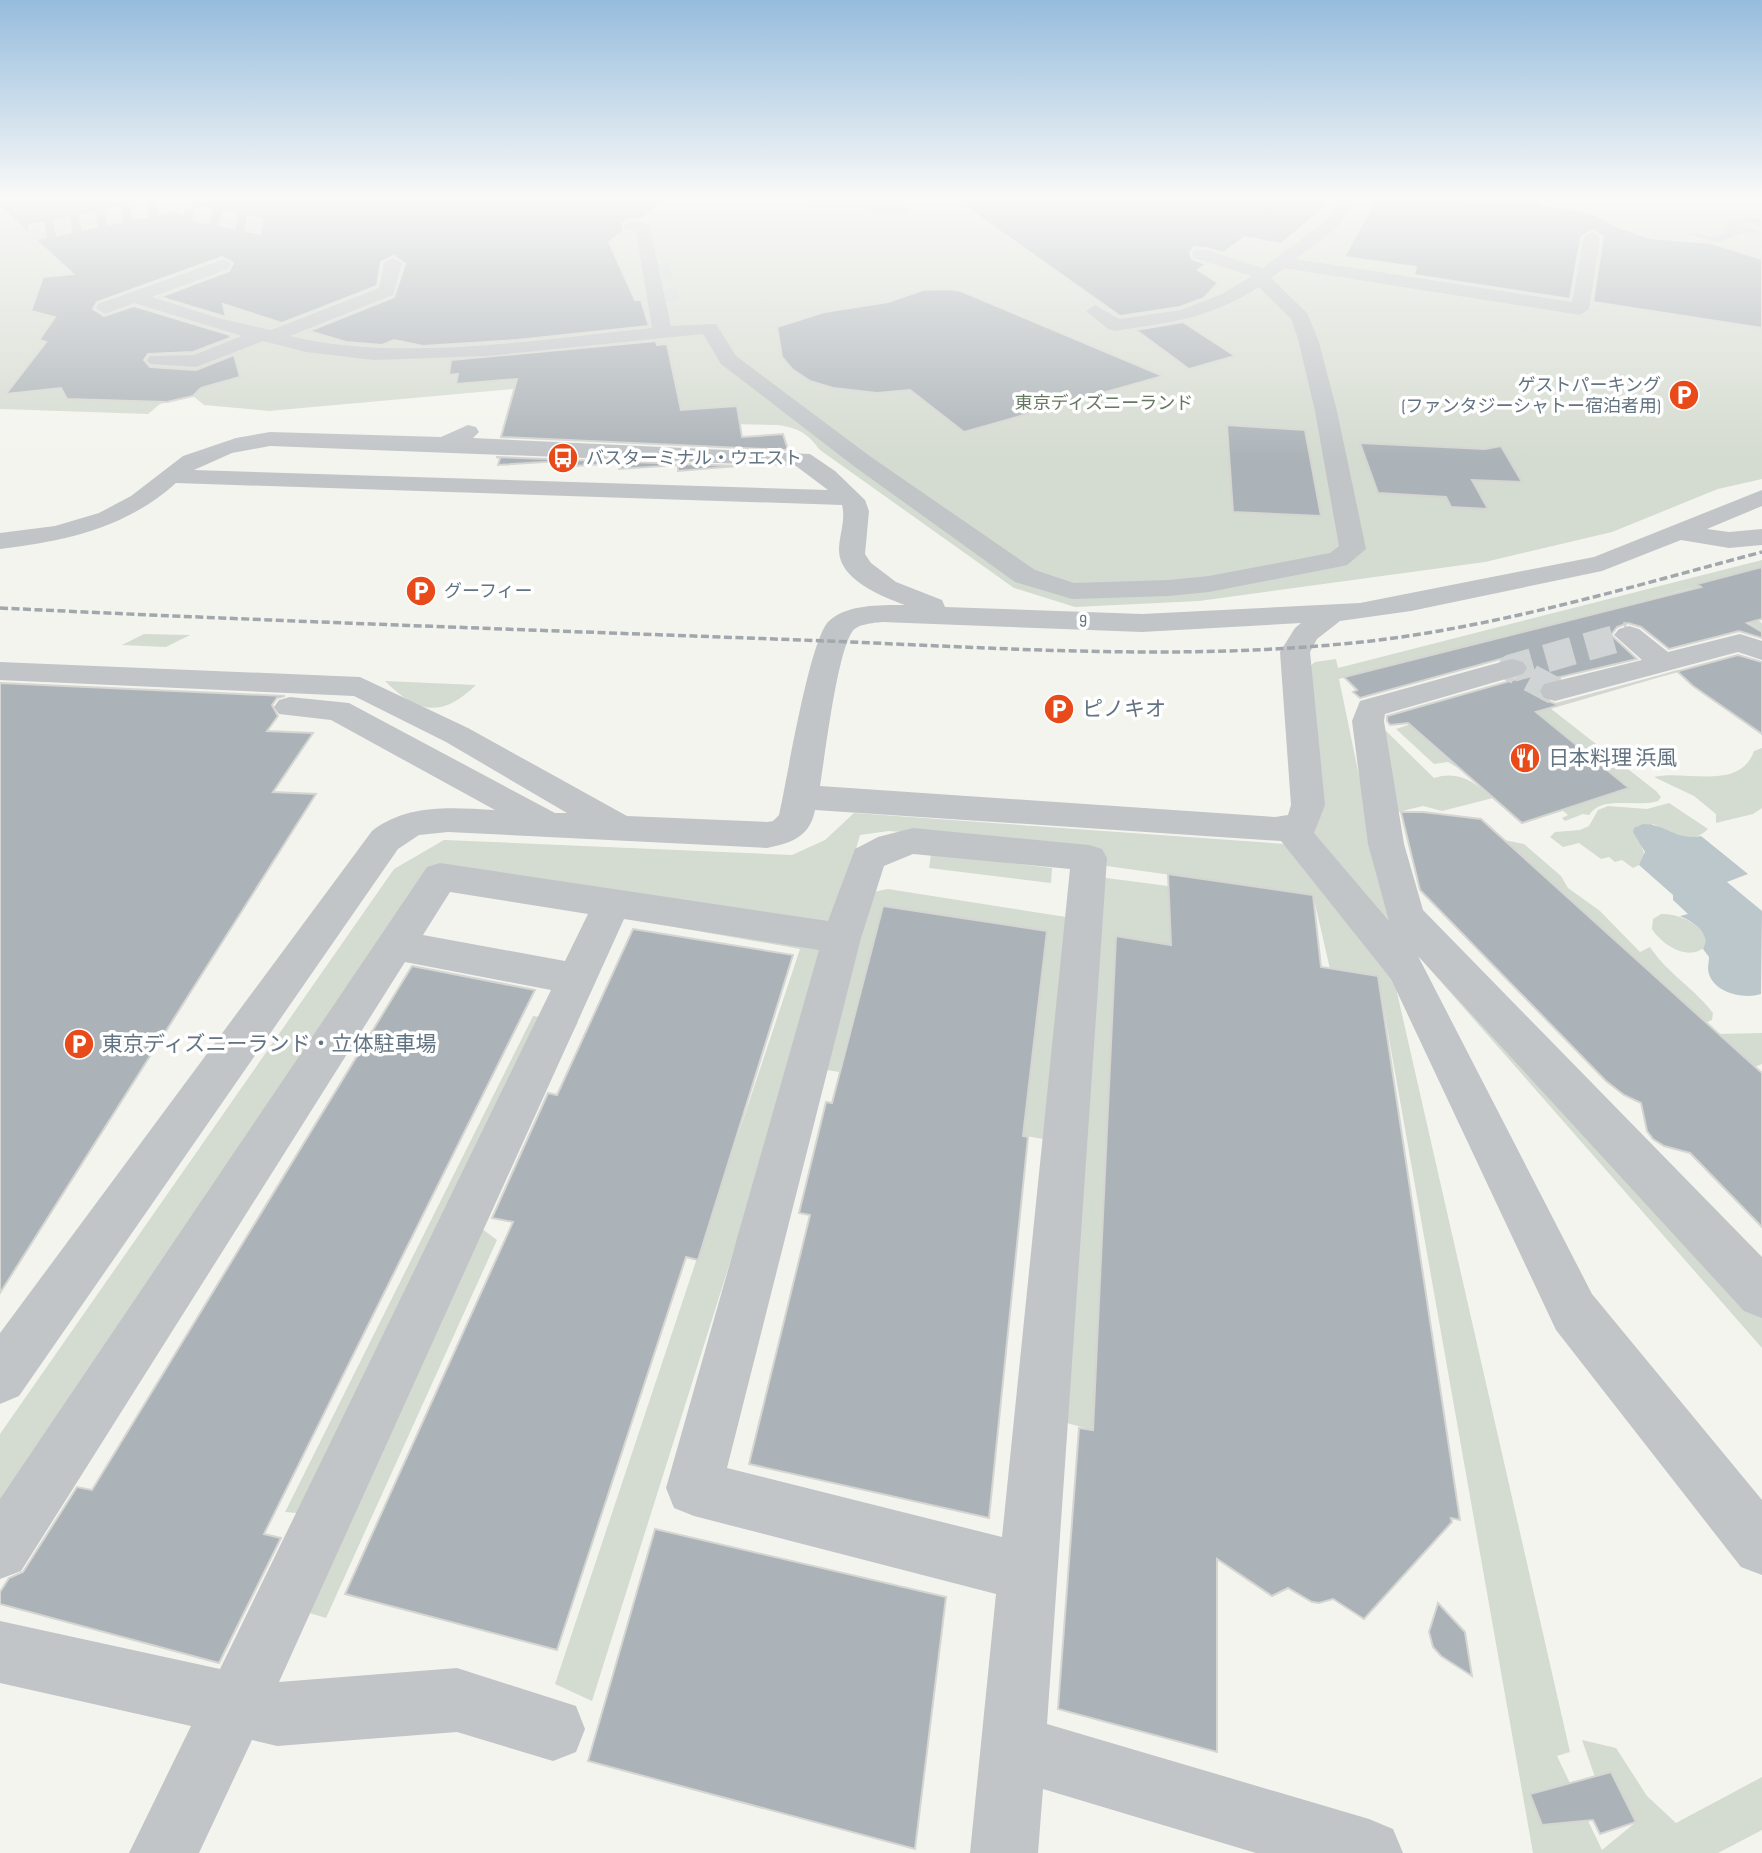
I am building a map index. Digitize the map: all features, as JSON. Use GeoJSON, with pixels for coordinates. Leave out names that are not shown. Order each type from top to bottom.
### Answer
{"type":"FeatureCollection","features":[{"type":"Feature","properties":{"kind":"street"},"geometry":{"type":"LineString","coordinates":[[105,308],[162,286]]}},
{"type":"Feature","properties":{"kind":"street"},"geometry":{"type":"LineString","coordinates":[[158,360],[196,361],[387,291],[388,286]]}},
{"type":"Feature","properties":{"kind":"street"},"geometry":{"type":"LineString","coordinates":[[659,286],[670,330]]}},
{"type":"Feature","properties":{"kind":"street"},"geometry":{"type":"LineString","coordinates":[[1095,310],[1115,325],[1185,315],[1228,298],[1246,286]]}},
{"type":"Feature","properties":{"kind":"street"},"geometry":{"type":"LineString","coordinates":[[132,297],[211,322],[324,350],[374,354],[487,350],[709,328],[728,360],[863,462],[1025,576],[1072,591],[1209,584],[1258,563],[1338,559],[1353,549],[1326,411],[1308,339],[1300,317],[1272,286]]}},
{"type":"Feature","properties":{"kind":"street"},"geometry":{"type":"LineString","coordinates":[[1436,286],[1580,309],[1584,286]]}},
{"type":"Feature","properties":{"kind":"street"},"geometry":{"type":"LineString","coordinates":[[670,330],[671,301]]}},
{"type":"Feature","properties":{"kind":"street"},"geometry":{"type":"LineString","coordinates":[[445,444],[476,428]]}},
{"type":"Feature","properties":{"kind":"street"},"geometry":{"type":"LineString","coordinates":[[0,541],[41,537],[92,523],[140,501],[170,476],[199,457],[243,443],[270,439],[802,459],[827,475],[851,498],[856,511],[852,554],[860,568],[872,579],[903,597],[972,618]]}},
{"type":"Feature","properties":{"kind":"street"},"geometry":{"type":"LineString","coordinates":[[170,476],[851,498]]}},
{"type":"Feature","properties":{"kind":"street","name":"9"},"geometry":{"type":"LineString","coordinates":[[800,797],[829,654],[838,629],[846,622],[865,615],[882,613],[1142,623],[1318,614],[1411,603],[1602,563],[1757,498]]}},
{"type":"Feature","properties":{"kind":"street"},"geometry":{"type":"LineString","coordinates":[[1680,532],[1729,540],[1762,537]]}},
{"type":"Feature","properties":{"kind":"street"},"geometry":{"type":"LineString","coordinates":[[0,1377],[384,840],[399,827],[422,821],[767,835],[784,832],[796,820],[800,797],[1275,830],[1302,824],[1308,805],[1295,652],[1318,614],[1258,563]]}},
{"type":"Feature","properties":{"kind":"street"},"geometry":{"type":"LineString","coordinates":[[1732,632],[1762,651]]}},
{"type":"Feature","properties":{"kind":"street"},"geometry":{"type":"LineString","coordinates":[[1555,691],[1665,664],[1629,635]]}},
{"type":"Feature","properties":{"kind":"street"},"geometry":{"type":"LineString","coordinates":[[1679,658],[1740,643],[1762,651]]}},
{"type":"Feature","properties":{"kind":"street"},"geometry":{"type":"LineString","coordinates":[[1512,668],[1371,708],[1368,721],[1386,844],[1406,917],[1762,1293]]}},
{"type":"Feature","properties":{"kind":"street"},"geometry":{"type":"LineString","coordinates":[[0,671],[360,687],[457,735],[620,828]]}},
{"type":"Feature","properties":{"kind":"street"},"geometry":{"type":"LineString","coordinates":[[500,823],[329,727],[279,715],[338,710],[552,825]]}},
{"type":"Feature","properties":{"kind":"street"},"geometry":{"type":"LineString","coordinates":[[1289,827],[1406,969],[1574,1312],[1762,1546]]}},
{"type":"Feature","properties":{"kind":"street"},"geometry":{"type":"LineString","coordinates":[[1004,1853],[1028,1573],[1089,858],[912,841],[891,846],[868,858],[842,938],[694,1488],[1028,1573]]}},
{"type":"Feature","properties":{"kind":"street"},"geometry":{"type":"LineString","coordinates":[[0,1550],[440,877],[842,938]]}},
{"type":"Feature","properties":{"kind":"street"},"geometry":{"type":"LineString","coordinates":[[163,1853],[236,1705],[612,904]]}},
{"type":"Feature","properties":{"kind":"street"},"geometry":{"type":"LineString","coordinates":[[395,945],[577,979]]}},
{"type":"Feature","properties":{"kind":"street"},"geometry":{"type":"LineString","coordinates":[[0,1652],[277,1714],[457,1700],[553,1729]]}},
{"type":"Feature","properties":{"kind":"street"},"geometry":{"type":"LineString","coordinates":[[1013,1747],[1368,1853]]}},
{"type":"Feature","properties":{"kind":"green space","name":"東京ディズニーランド"},"geometry":{"type":"Polygon","coordinates":[[[0,286],[1762,286],[1762,479],[1718,489],[1612,532],[1485,562],[1199,601],[1075,607],[1014,588],[820,450],[806,435],[791,428],[777,425],[550,420],[656,376],[269,411],[204,405],[193,396],[160,404],[148,414],[0,409],[0,286]]]}},
{"type":"Feature","properties":{"kind":"green space"},"geometry":{"type":"Polygon","coordinates":[[[1762,560],[1762,567],[1698,585],[1762,623],[1762,631],[1692,588],[1339,679],[1386,906],[1762,1310],[1762,1348],[1314,837],[1305,670],[1315,662],[1336,659],[1338,668],[1762,560]]]}},
{"type":"Feature","properties":{"kind":"green space"},"geometry":{"type":"Polygon","coordinates":[[[144,634],[190,635],[166,647],[122,645],[144,634]]]}},
{"type":"Feature","properties":{"kind":"green space"},"geometry":{"type":"Polygon","coordinates":[[[385,681],[476,685],[452,703],[430,708],[408,700],[385,681]]]}},
{"type":"Feature","properties":{"kind":"green space"},"geometry":{"type":"Polygon","coordinates":[[[1545,704],[1656,791],[1661,797],[1658,801],[1602,805],[1589,815],[1583,814],[1565,821],[1562,818],[1568,815],[1562,810],[1628,788],[1531,708],[1545,704]]]}},
{"type":"Feature","properties":{"kind":"green space"},"geometry":{"type":"Polygon","coordinates":[[[1444,713],[1423,737],[1458,768],[1448,762],[1434,764],[1396,729],[1444,713]]]}},
{"type":"Feature","properties":{"kind":"green space"},"geometry":{"type":"Polygon","coordinates":[[[1385,730],[1434,778],[1451,776],[1466,779],[1493,798],[1442,811],[1423,806],[1394,813],[1385,730]]]}},
{"type":"Feature","properties":{"kind":"green space"},"geometry":{"type":"Polygon","coordinates":[[[1762,748],[1762,808],[1753,814],[1716,823],[1716,814],[1694,796],[1654,777],[1724,775],[1747,764],[1754,751],[1762,748]]]}},
{"type":"Feature","properties":{"kind":"green space"},"geometry":{"type":"Polygon","coordinates":[[[1669,803],[1708,829],[1688,838],[1653,824],[1642,847],[1645,857],[1633,868],[1622,860],[1615,862],[1609,857],[1601,859],[1579,843],[1563,847],[1550,837],[1555,832],[1580,830],[1589,826],[1598,810],[1608,806],[1647,809],[1669,803]]]}},
{"type":"Feature","properties":{"kind":"green space"},"geometry":{"type":"Polygon","coordinates":[[[854,813],[1285,844],[1393,975],[1570,1752],[1557,1756],[1602,1850],[1636,1822],[1611,1773],[1595,1777],[1582,1740],[1616,1748],[1647,1796],[1676,1823],[1762,1777],[1762,1830],[1718,1853],[1533,1853],[1378,976],[1330,969],[1313,895],[1100,865],[1088,847],[889,831],[860,835],[816,989],[592,1701],[555,1684],[800,949],[418,882],[0,1501],[0,1434],[394,869],[444,840],[792,855],[825,840],[854,813]]]}},
{"type":"Feature","properties":{"kind":"green space"},"geometry":{"type":"Polygon","coordinates":[[[1504,840],[1524,844],[1561,876],[1568,888],[1600,911],[1640,952],[1650,947],[1664,965],[1706,1004],[1713,1013],[1712,1020],[1705,1023],[1504,840]]]}},
{"type":"Feature","properties":{"kind":"green space"},"geometry":{"type":"Polygon","coordinates":[[[931,854],[1052,868],[1051,883],[929,868],[931,854]]]}},
{"type":"Feature","properties":{"kind":"green space"},"geometry":{"type":"Polygon","coordinates":[[[1099,877],[1168,886],[1171,926],[1209,951],[1116,937],[1093,1430],[1059,1421],[1099,877]]]}},
{"type":"Feature","properties":{"kind":"green space"},"geometry":{"type":"Polygon","coordinates":[[[888,889],[1066,917],[1043,1139],[839,1104],[1046,931],[883,906],[839,1072],[815,1068],[873,892],[888,889]]]}},
{"type":"Feature","properties":{"kind":"green space"},"geometry":{"type":"Polygon","coordinates":[[[1661,914],[1674,915],[1691,922],[1705,935],[1705,947],[1691,953],[1668,945],[1652,929],[1653,919],[1661,914]]]}},
{"type":"Feature","properties":{"kind":"green space"},"geometry":{"type":"Polygon","coordinates":[[[533,1016],[578,1022],[477,1225],[497,1240],[326,1618],[303,1611],[342,1517],[285,1512],[533,1016]]]}},
{"type":"Feature","properties":{"kind":"green space"},"geometry":{"type":"Polygon","coordinates":[[[1762,1033],[1762,1064],[1747,1070],[1717,1034],[1762,1033]]]}},
{"type":"Feature","properties":{"kind":"shaded area"},"geometry":{"type":"Polygon","coordinates":[[[1643,824],[1684,836],[1701,836],[1748,874],[1727,882],[1762,911],[1761,994],[1745,996],[1728,992],[1721,989],[1710,977],[1709,957],[1703,949],[1703,933],[1680,916],[1688,914],[1673,900],[1673,895],[1639,865],[1645,852],[1633,832],[1634,828],[1643,824]]]}},
{"type":"Feature","properties":{"kind":"building"},"geometry":{"type":"Polygon","coordinates":[[[40,286],[140,286],[97,302],[93,309],[104,316],[134,306],[230,335],[230,338],[193,352],[148,354],[144,360],[150,367],[196,370],[234,355],[240,377],[201,388],[193,396],[167,402],[67,399],[61,388],[6,394],[46,342],[39,340],[55,317],[31,311],[40,286]]]}},
{"type":"Feature","properties":{"kind":"building"},"geometry":{"type":"Polygon","coordinates":[[[188,286],[376,286],[282,323],[223,304],[226,317],[160,297],[188,286]]]}},
{"type":"Feature","properties":{"kind":"building"},"geometry":{"type":"Polygon","coordinates":[[[398,286],[629,286],[635,300],[641,300],[649,326],[517,340],[423,346],[394,340],[382,345],[346,342],[309,331],[394,297],[398,286]]]}},
{"type":"Feature","properties":{"kind":"building"},"geometry":{"type":"Polygon","coordinates":[[[1078,286],[1215,286],[1204,298],[1180,307],[1120,316],[1078,286]]]}},
{"type":"Feature","properties":{"kind":"building"},"geometry":{"type":"Polygon","coordinates":[[[1489,286],[1572,286],[1570,299],[1489,286]]]}},
{"type":"Feature","properties":{"kind":"building"},"geometry":{"type":"Polygon","coordinates":[[[1595,286],[1762,286],[1762,328],[1593,302],[1595,286]]]}},
{"type":"Feature","properties":{"kind":"building"},"geometry":{"type":"Polygon","coordinates":[[[923,290],[961,291],[1163,376],[964,432],[910,390],[877,393],[833,388],[810,381],[792,369],[782,357],[777,327],[824,312],[888,302],[923,290]]]}},
{"type":"Feature","properties":{"kind":"building"},"geometry":{"type":"Polygon","coordinates":[[[1183,322],[1235,356],[1189,369],[1136,330],[1183,322]]]}},
{"type":"Feature","properties":{"kind":"building"},"geometry":{"type":"Polygon","coordinates":[[[656,341],[657,345],[667,344],[681,410],[737,406],[742,437],[783,434],[788,450],[501,437],[517,379],[456,384],[458,374],[449,375],[451,360],[656,341]]]}},
{"type":"Feature","properties":{"kind":"building"},"geometry":{"type":"Polygon","coordinates":[[[1227,425],[1305,430],[1321,516],[1233,512],[1227,425]]]}},
{"type":"Feature","properties":{"kind":"building"},"geometry":{"type":"Polygon","coordinates":[[[1360,443],[1485,449],[1501,446],[1522,482],[1472,480],[1488,509],[1451,507],[1446,497],[1378,493],[1360,443]]]}},
{"type":"Feature","properties":{"kind":"building"},"geometry":{"type":"Polygon","coordinates":[[[496,457],[738,466],[678,471],[678,465],[619,469],[620,463],[559,467],[560,461],[498,465],[500,458],[496,457]]]}},
{"type":"Feature","properties":{"kind":"building"},"geometry":{"type":"Polygon","coordinates":[[[1762,567],[1762,619],[1747,623],[1762,632],[1762,638],[1739,631],[1669,649],[1641,627],[1628,623],[1617,627],[1611,635],[1637,659],[1543,681],[1538,690],[1542,699],[1556,704],[1657,677],[1536,712],[1629,788],[1522,823],[1408,723],[1390,725],[1387,716],[1524,677],[1529,669],[1525,661],[1511,656],[1360,698],[1353,692],[1357,690],[1344,677],[1701,587],[1697,584],[1762,567]]]}},
{"type":"Feature","properties":{"kind":"building"},"geometry":{"type":"Polygon","coordinates":[[[1738,655],[1762,662],[1762,734],[1693,686],[1677,671],[1738,655]]]}},
{"type":"Feature","properties":{"kind":"building","name":"東京ディズニーランド・立体駐車場"},"geometry":{"type":"Polygon","coordinates":[[[0,683],[285,696],[277,698],[272,705],[278,716],[267,731],[313,733],[273,792],[316,794],[0,1293],[0,683]]]}},
{"type":"Feature","properties":{"kind":"building"},"geometry":{"type":"Polygon","coordinates":[[[1401,812],[1481,819],[1762,1073],[1762,1227],[1690,1153],[1664,1146],[1653,1139],[1647,1131],[1641,1103],[1624,1095],[1606,1081],[1420,890],[1401,812]]]}},
{"type":"Feature","properties":{"kind":"building"},"geometry":{"type":"Polygon","coordinates":[[[1168,874],[1313,895],[1321,967],[1378,976],[1460,1520],[1451,1518],[1452,1522],[1364,1619],[1333,1599],[1312,1602],[1288,1588],[1272,1596],[1217,1559],[1217,1752],[1058,1709],[1079,1428],[1093,1430],[1116,936],[1171,945],[1168,874]]]}},
{"type":"Feature","properties":{"kind":"building"},"geometry":{"type":"Polygon","coordinates":[[[883,906],[1047,931],[1023,1136],[1028,1137],[989,1518],[749,1464],[810,1215],[799,1213],[826,1102],[832,1103],[883,906]]]}},
{"type":"Feature","properties":{"kind":"building"},"geometry":{"type":"Polygon","coordinates":[[[633,929],[793,955],[698,1260],[686,1257],[557,1650],[345,1594],[513,1222],[492,1218],[548,1093],[557,1095],[633,929]]]}},
{"type":"Feature","properties":{"kind":"building"},"geometry":{"type":"Polygon","coordinates":[[[412,966],[535,990],[264,1534],[281,1538],[219,1663],[0,1604],[0,1592],[9,1578],[23,1572],[77,1487],[92,1490],[412,966]]]}},
{"type":"Feature","properties":{"kind":"building"},"geometry":{"type":"Polygon","coordinates":[[[655,1529],[946,1597],[915,1849],[588,1761],[655,1529]]]}},
{"type":"Feature","properties":{"kind":"building"},"geometry":{"type":"Polygon","coordinates":[[[1438,1603],[1465,1632],[1472,1676],[1441,1656],[1433,1647],[1429,1632],[1438,1603]]]}},
{"type":"Feature","properties":{"kind":"building"},"geometry":{"type":"Polygon","coordinates":[[[1611,1772],[1636,1822],[1600,1834],[1593,1820],[1542,1825],[1530,1794],[1611,1772]]]}},
{"type":"Feature","properties":{"kind":"tunnel"},"geometry":{"type":"LineString","coordinates":[[667,286],[671,301]]}},
{"type":"Feature","properties":{"kind":"tunnel"},"geometry":{"type":"LineString","coordinates":[[1555,691],[1512,668],[1629,635]]}},
{"type":"Feature","properties":{"kind":"railway"},"geometry":{"type":"LineString","coordinates":[[0,608],[1012,649],[1222,651],[1362,642],[1463,627],[1613,592],[1762,552]]}},
{"type":"Feature","properties":{"kind":"place","name":"ゲストパーキング (ファンタジーシャトー宿泊者用)"},"geometry":{"type":"Point","coordinates":[1684,395]}},
{"type":"Feature","properties":{"kind":"place","name":"バスターミナル・ウエスト"},"geometry":{"type":"Point","coordinates":[563,458]}},
{"type":"Feature","properties":{"kind":"place","name":"グーフィー"},"geometry":{"type":"Point","coordinates":[421,591]}},
{"type":"Feature","properties":{"kind":"place","name":"ピノキオ"},"geometry":{"type":"Point","coordinates":[1059,709]}},
{"type":"Feature","properties":{"kind":"place","name":"日本料理 浜風"},"geometry":{"type":"Point","coordinates":[1525,758]}},
{"type":"Feature","properties":{"kind":"place","name":"東京ディズニーランド・立体駐車場"},"geometry":{"type":"Point","coordinates":[79,1044]}}]}
